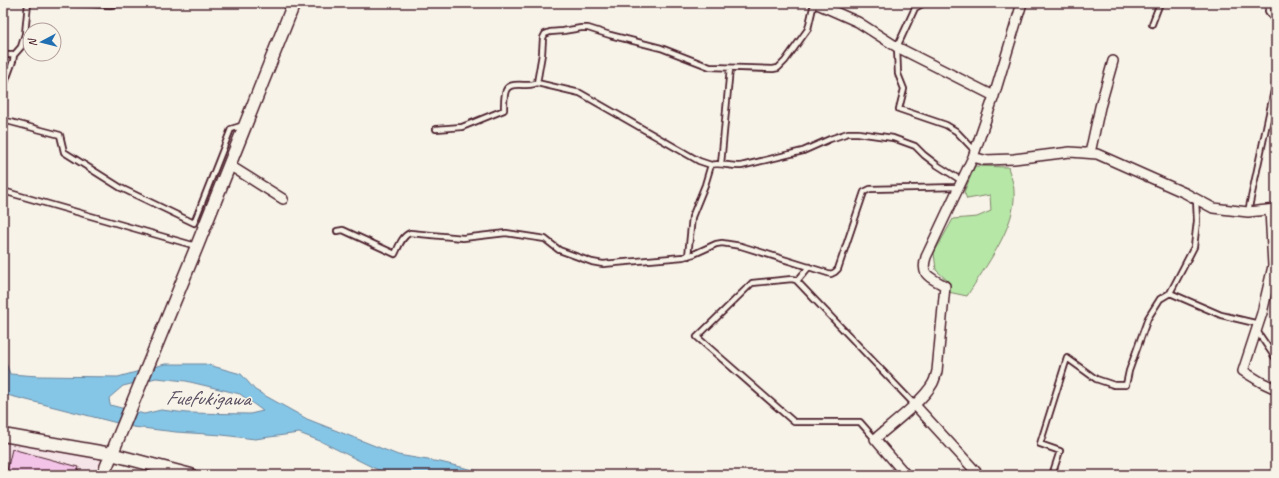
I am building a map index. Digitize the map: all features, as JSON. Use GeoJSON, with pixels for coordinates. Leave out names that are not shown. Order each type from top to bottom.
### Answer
{"type":"FeatureCollection","features":[{"type":"Feature","properties":{"kind":"street"},"geometry":{"type":"LineString","coordinates":[[103,475],[197,246],[294,3]]}},
{"type":"Feature","properties":{"kind":"street"},"geometry":{"type":"LineString","coordinates":[[814,3],[858,22],[897,47],[994,96]]}},
{"type":"Feature","properties":{"kind":"street"},"geometry":{"type":"LineString","coordinates":[[906,475],[875,439],[930,389],[934,381],[937,371],[945,286],[928,276],[924,271],[926,257],[974,154],[994,96],[1022,3]]}},
{"type":"Feature","properties":{"kind":"street"},"geometry":{"type":"LineString","coordinates":[[1090,153],[1100,107],[1113,61]]}},
{"type":"Feature","properties":{"kind":"street"},"geometry":{"type":"LineString","coordinates":[[974,154],[984,160],[1014,159],[1070,152],[1097,154],[1185,193],[1213,208],[1248,212],[1273,210],[1273,266],[1258,328],[1243,370],[1261,382],[1276,389]]}},
{"type":"Feature","properties":{"kind":"street"},"geometry":{"type":"LineString","coordinates":[[229,165],[283,199]]}},
{"type":"Feature","properties":{"kind":"street"},"geometry":{"type":"LineString","coordinates":[[914,404],[979,475]]}},
{"type":"Feature","properties":{"kind":"street"},"geometry":{"type":"LineString","coordinates":[[3,435],[112,451],[191,475]]}},
{"type":"Feature","properties":{"kind":"lane"},"geometry":{"type":"LineString","coordinates":[[3,88],[14,55],[21,47],[25,34],[28,3]]}},
{"type":"Feature","properties":{"kind":"lane"},"geometry":{"type":"LineString","coordinates":[[70,3],[110,5],[118,3]]}},
{"type":"Feature","properties":{"kind":"lane"},"geometry":{"type":"LineString","coordinates":[[537,83],[543,38],[545,34],[581,28],[588,28],[661,48],[710,67],[778,68],[785,61],[808,29],[814,3]]}},
{"type":"Feature","properties":{"kind":"lane"},"geometry":{"type":"LineString","coordinates":[[924,3],[915,8],[897,47],[898,74],[904,89],[899,109],[946,125],[956,131],[974,154]]}},
{"type":"Feature","properties":{"kind":"lane"},"geometry":{"type":"LineString","coordinates":[[1152,24],[1160,3]]}},
{"type":"Feature","properties":{"kind":"lane"},"geometry":{"type":"LineString","coordinates":[[1270,3],[1268,11],[1272,17],[1276,19]]}},
{"type":"Feature","properties":{"kind":"lane"},"geometry":{"type":"LineString","coordinates":[[3,55],[14,55]]}},
{"type":"Feature","properties":{"kind":"lane"},"geometry":{"type":"LineString","coordinates":[[721,164],[730,68]]}},
{"type":"Feature","properties":{"kind":"lane"},"geometry":{"type":"LineString","coordinates":[[1248,212],[1276,81]]}},
{"type":"Feature","properties":{"kind":"lane"},"geometry":{"type":"LineString","coordinates":[[436,129],[462,127],[504,110],[505,92],[508,88],[514,84],[528,86],[535,85],[537,83],[580,93],[699,161],[711,165],[716,163],[741,166],[803,151],[848,133],[858,133],[894,138],[915,146],[960,184]]}},
{"type":"Feature","properties":{"kind":"lane"},"geometry":{"type":"LineString","coordinates":[[3,120],[60,135],[64,152],[121,188],[194,224],[231,129],[245,124]]}},
{"type":"Feature","properties":{"kind":"lane"},"geometry":{"type":"LineString","coordinates":[[688,256],[692,217],[705,185],[711,165]]}},
{"type":"Feature","properties":{"kind":"lane"},"geometry":{"type":"LineString","coordinates":[[337,231],[343,230],[395,254],[406,234],[410,233],[463,238],[506,233],[545,239],[559,250],[592,262],[604,264],[688,256],[716,244],[722,243],[741,246],[831,274],[838,269],[864,192],[870,189],[960,184]]}},
{"type":"Feature","properties":{"kind":"lane"},"geometry":{"type":"LineString","coordinates":[[3,191],[197,246]]}},
{"type":"Feature","properties":{"kind":"lane"},"geometry":{"type":"LineString","coordinates":[[1052,475],[1060,451],[1040,444],[1067,358],[1096,379],[1114,385],[1126,385],[1129,371],[1148,318],[1160,299],[1170,293],[1194,247],[1197,221],[1196,199]]}},
{"type":"Feature","properties":{"kind":"lane"},"geometry":{"type":"LineString","coordinates":[[797,281],[809,267]]}},
{"type":"Feature","properties":{"kind":"lane"},"geometry":{"type":"LineString","coordinates":[[875,439],[860,422],[794,422],[697,337],[752,283],[792,279],[797,281],[914,404]]}},
{"type":"Feature","properties":{"kind":"lane"},"geometry":{"type":"LineString","coordinates":[[1170,293],[1221,315],[1258,328],[1276,359]]}},
{"type":"Feature","properties":{"kind":"shaded area"},"geometry":{"type":"Polygon","coordinates":[[[3,435],[111,454],[103,475],[3,475],[3,435]]]}},
{"type":"Feature","properties":{"kind":"green space"},"geometry":{"type":"Polygon","coordinates":[[[975,166],[1008,167],[1014,188],[1014,204],[1005,232],[998,246],[967,296],[948,292],[950,283],[936,270],[934,253],[953,219],[977,217],[991,211],[990,195],[967,199],[964,192],[975,166]]]}},
{"type":"Feature","properties":{"kind":"water"},"geometry":{"type":"Polygon","coordinates":[[[3,355],[10,374],[38,376],[118,377],[165,364],[205,364],[241,374],[255,390],[307,419],[398,455],[440,462],[489,475],[390,475],[320,441],[299,433],[255,439],[133,427],[3,394],[3,355]],[[156,378],[123,386],[109,398],[110,405],[144,414],[161,410],[187,413],[250,414],[263,411],[240,394],[186,381],[156,378]]]}},
{"type":"Feature","properties":{"kind":"building"},"geometry":{"type":"Polygon","coordinates":[[[12,449],[79,467],[77,475],[6,475],[12,449]]]}},
{"type":"Feature","properties":{"kind":"water label","name":"Fuefukigawa"},"geometry":{"type":"Point","coordinates":[208,398]}}]}
